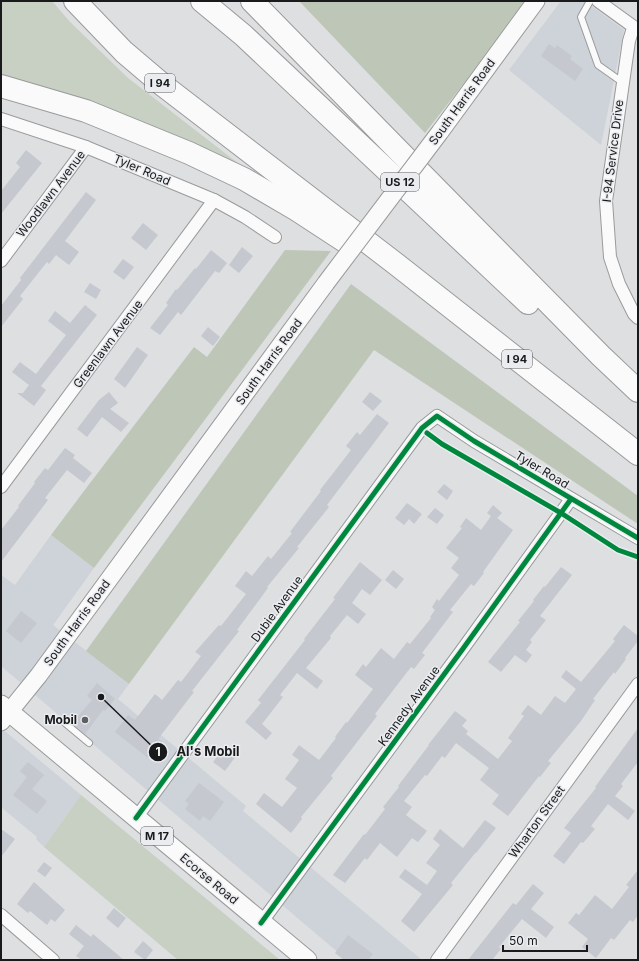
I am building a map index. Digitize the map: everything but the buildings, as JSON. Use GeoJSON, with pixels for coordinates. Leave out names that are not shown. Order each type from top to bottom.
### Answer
{"type":"FeatureCollection","features":[{"type":"Feature","properties":{"kind":"highway","name":"I 94"},"geometry":{"type":"LineString","coordinates":[[75,1],[124,52],[164,86],[396,264],[638,454]]}},
{"type":"Feature","properties":{"kind":"highway","name":"US 12"},"geometry":{"type":"LineString","coordinates":[[202,1],[243,35],[566,338],[601,356]]}},
{"type":"Feature","properties":{"kind":"highway"},"geometry":{"type":"LineString","coordinates":[[252,1],[601,356],[638,391]]}},
{"type":"Feature","properties":{"kind":"highway"},"geometry":{"type":"LineString","coordinates":[[1,86],[86,111],[189,152],[244,179],[297,210],[360,251],[396,264]]}},
{"type":"Feature","properties":{"kind":"main road","name":"South Harris Road"},"geometry":{"type":"LineString","coordinates":[[4,713],[39,675],[326,283],[440,132],[536,1]]}},
{"type":"Feature","properties":{"kind":"main road","name":"Ecorse Road"},"geometry":{"type":"LineString","coordinates":[[4,713],[136,818],[307,960]]}},
{"type":"Feature","properties":{"kind":"street"},"geometry":{"type":"LineString","coordinates":[[598,1],[636,29]]}},
{"type":"Feature","properties":{"kind":"street","name":"I-94 Service Drive"},"geometry":{"type":"LineString","coordinates":[[636,29],[628,41],[606,201],[610,257],[619,284],[634,314],[638,318]]}},
{"type":"Feature","properties":{"kind":"street","name":"Tyler Road"},"geometry":{"type":"LineString","coordinates":[[1,119],[86,147],[214,200],[245,217],[275,237]]}},
{"type":"Feature","properties":{"kind":"street","name":"Woodlawn Avenue"},"geometry":{"type":"LineString","coordinates":[[1,261],[86,147]]}},
{"type":"Feature","properties":{"kind":"street","name":"Greenlawn Avenue"},"geometry":{"type":"LineString","coordinates":[[1,487],[214,200]]}},
{"type":"Feature","properties":{"kind":"street","name":"Tyler Road"},"geometry":{"type":"LineString","coordinates":[[438,416],[474,441],[638,538]]}},
{"type":"Feature","properties":{"kind":"street","name":"Dubie Avenue"},"geometry":{"type":"LineString","coordinates":[[136,818],[422,428],[438,416]]}},
{"type":"Feature","properties":{"kind":"street","name":"Kennedy Avenue"},"geometry":{"type":"LineString","coordinates":[[261,923],[439,682],[571,499]]}},
{"type":"Feature","properties":{"kind":"street","name":"Wharton Street"},"geometry":{"type":"LineString","coordinates":[[437,960],[638,684]]}},
{"type":"Feature","properties":{"kind":"street"},"geometry":{"type":"LineString","coordinates":[[1,915],[53,960]]}},
{"type":"Feature","properties":{"kind":"lane"},"geometry":{"type":"LineString","coordinates":[[590,1],[580,17],[598,65],[622,82]]}},
{"type":"Feature","properties":{"kind":"lane"},"geometry":{"type":"LineString","coordinates":[[65,722],[89,743]]}},
{"type":"Feature","properties":{"kind":"shaded area"},"geometry":{"type":"Polygon","coordinates":[[[561,1],[585,1],[624,30],[601,145],[509,70],[561,1]]]}},
{"type":"Feature","properties":{"kind":"shaded area"},"geometry":{"type":"Polygon","coordinates":[[[51,535],[94,568],[53,625],[129,684],[118,699],[246,806],[243,811],[422,960],[347,960],[1,666],[1,575],[15,585],[51,535]]]}},
{"type":"Feature","properties":{"kind":"shaded area"},"geometry":{"type":"Polygon","coordinates":[[[1,728],[81,795],[44,847],[36,839],[37,837],[1,807],[1,728]]]}},
{"type":"Feature","properties":{"kind":"green space"},"geometry":{"type":"Polygon","coordinates":[[[1,1],[52,1],[70,22],[128,78],[248,171],[1,76],[1,1]]]}},
{"type":"Feature","properties":{"kind":"green space"},"geometry":{"type":"Polygon","coordinates":[[[299,1],[528,1],[479,67],[461,87],[425,133],[299,1]]]}},
{"type":"Feature","properties":{"kind":"green space"},"geometry":{"type":"Polygon","coordinates":[[[285,250],[331,251],[94,568],[51,535],[194,347],[207,357],[285,250]]]}},
{"type":"Feature","properties":{"kind":"green space"},"geometry":{"type":"Polygon","coordinates":[[[351,284],[638,496],[638,524],[374,350],[129,684],[86,651],[351,284]]]}},
{"type":"Feature","properties":{"kind":"green space"},"geometry":{"type":"Polygon","coordinates":[[[81,795],[280,960],[178,960],[44,847],[81,795]]]}},
{"type":"Feature","properties":{"kind":"cycle path"},"geometry":{"type":"LineString","coordinates":[[136,818],[422,428],[437,416],[474,441],[638,538]]}},
{"type":"Feature","properties":{"kind":"cycle path"},"geometry":{"type":"LineString","coordinates":[[427,433],[442,444],[561,513],[618,550],[638,557]]}},
{"type":"Feature","properties":{"kind":"cycle path"},"geometry":{"type":"LineString","coordinates":[[261,923],[571,499]]}},
{"type":"Feature","properties":{"kind":"place","name":"Al's Mobil"},"geometry":{"type":"Point","coordinates":[101,697]}},
{"type":"Feature","properties":{"kind":"place","name":"Mobil"},"geometry":{"type":"Point","coordinates":[85,720]}}]}
